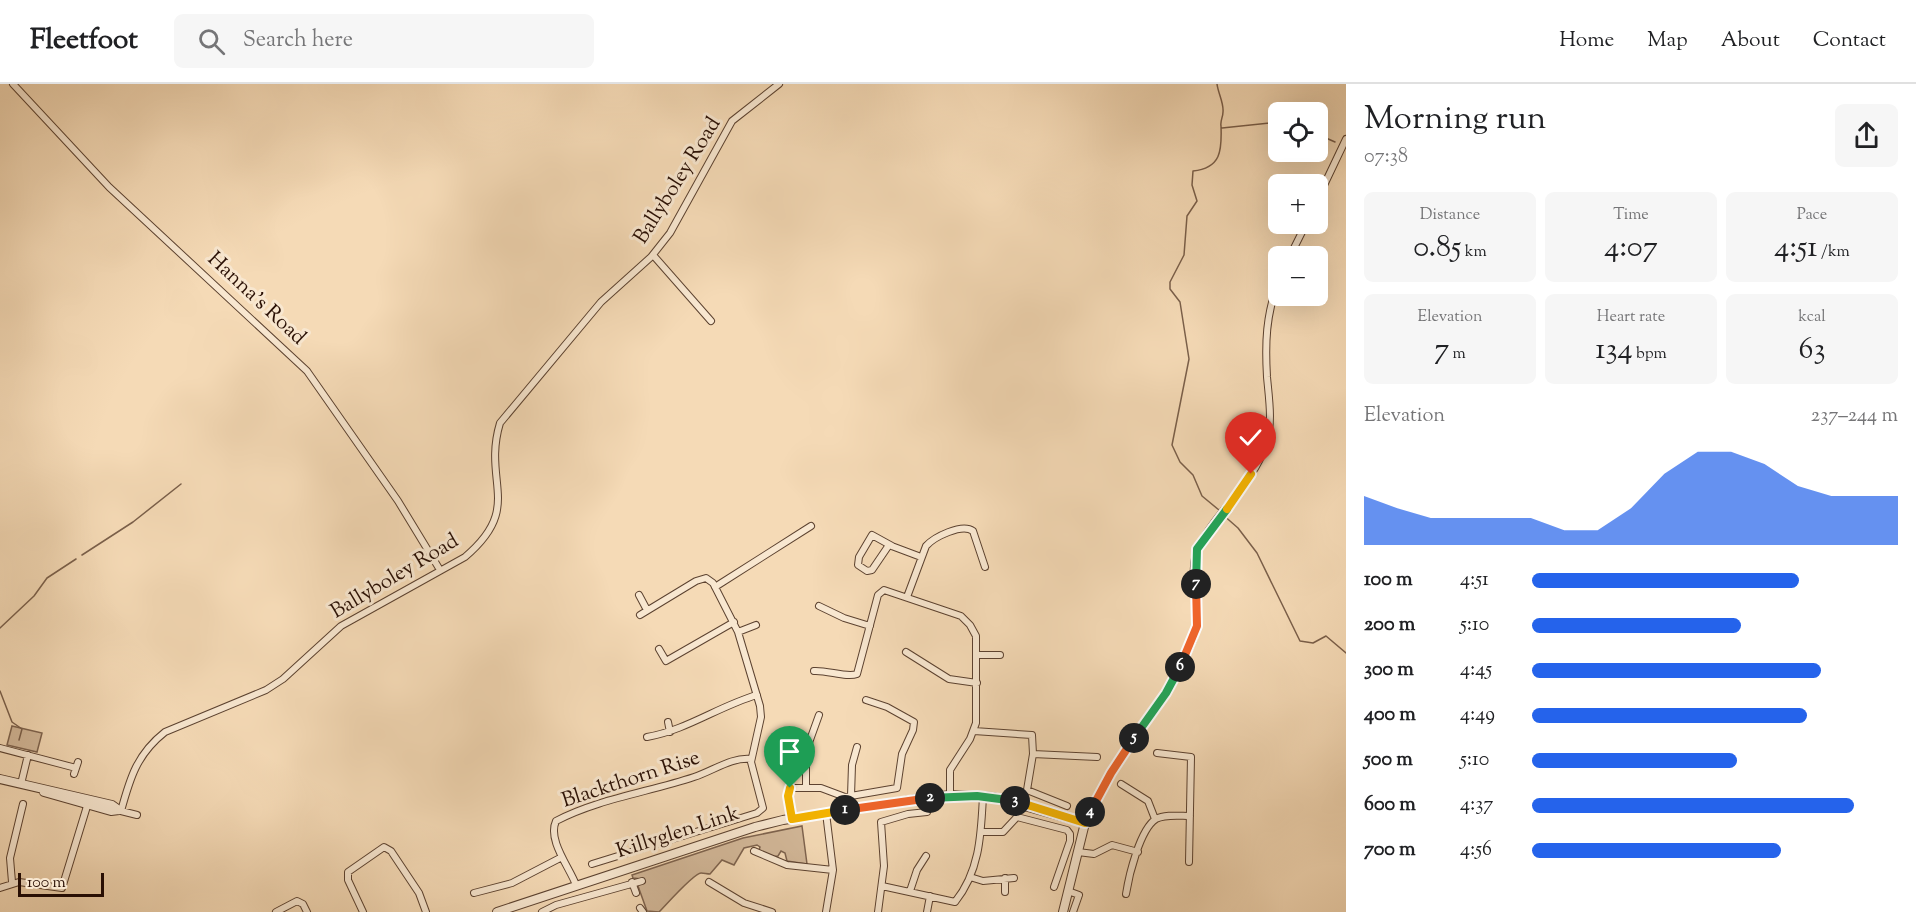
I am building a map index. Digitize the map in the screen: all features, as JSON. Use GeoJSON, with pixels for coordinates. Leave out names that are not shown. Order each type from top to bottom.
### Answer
{"type":"FeatureCollection","features":[{"type":"Feature","properties":{"kind":"street","name":"Hanna's Road"},"geometry":{"type":"LineString","coordinates":[[13,84],[109,187],[307,370],[398,501],[440,570]]}},
{"type":"Feature","properties":{"kind":"street","name":"Ballyboley Road"},"geometry":{"type":"LineString","coordinates":[[120,811],[127,776],[142,753],[165,732],[266,690],[283,679],[341,626],[465,557],[478,546],[495,523],[498,493],[493,444],[500,423],[601,302],[653,255],[670,233],[732,121],[779,84]]}},
{"type":"Feature","properties":{"kind":"street"},"geometry":{"type":"LineString","coordinates":[[1328,177],[1346,139]]}},
{"type":"Feature","properties":{"kind":"street"},"geometry":{"type":"LineString","coordinates":[[653,255],[711,321]]}},
{"type":"Feature","properties":{"kind":"street"},"geometry":{"type":"LineString","coordinates":[[1063,912],[1085,823],[1111,773],[1175,678],[1191,643],[1197,619],[1195,555],[1203,538],[1226,510],[1259,461],[1267,442],[1270,412],[1266,332],[1272,306]]}},
{"type":"Feature","properties":{"kind":"street"},"geometry":{"type":"LineString","coordinates":[[715,587],[811,525]]}},
{"type":"Feature","properties":{"kind":"street"},"geometry":{"type":"LineString","coordinates":[[907,597],[921,557],[932,540],[968,528],[974,532],[986,567]]}},
{"type":"Feature","properties":{"kind":"street"},"geometry":{"type":"LineString","coordinates":[[892,546],[886,547],[872,570],[867,571],[858,565],[859,557],[872,535],[892,546],[921,557]]}},
{"type":"Feature","properties":{"kind":"street"},"geometry":{"type":"LineString","coordinates":[[592,864],[761,811],[763,805],[753,774],[751,759],[761,717],[758,698],[738,632],[715,587],[706,578],[696,581],[640,615]]}},
{"type":"Feature","properties":{"kind":"street"},"geometry":{"type":"LineString","coordinates":[[814,671],[829,670],[857,674],[881,591],[887,590],[965,620],[975,634],[978,655],[977,714],[974,730],[950,770],[950,795]]}},
{"type":"Feature","properties":{"kind":"street"},"geometry":{"type":"LineString","coordinates":[[639,595],[647,610]]}},
{"type":"Feature","properties":{"kind":"street"},"geometry":{"type":"LineString","coordinates":[[819,606],[843,618],[870,626]]}},
{"type":"Feature","properties":{"kind":"street"},"geometry":{"type":"LineString","coordinates":[[659,649],[666,661],[734,622]]}},
{"type":"Feature","properties":{"kind":"street"},"geometry":{"type":"LineString","coordinates":[[738,632],[756,625]]}},
{"type":"Feature","properties":{"kind":"street"},"geometry":{"type":"LineString","coordinates":[[906,652],[952,680],[977,683]]}},
{"type":"Feature","properties":{"kind":"street"},"geometry":{"type":"LineString","coordinates":[[978,655],[1000,655]]}},
{"type":"Feature","properties":{"kind":"street"},"geometry":{"type":"LineString","coordinates":[[647,737],[670,732],[739,700],[758,698]]}},
{"type":"Feature","properties":{"kind":"street"},"geometry":{"type":"LineString","coordinates":[[792,819],[788,790],[806,787],[851,796],[897,788],[902,754],[914,727],[910,718],[866,700]]}},
{"type":"Feature","properties":{"kind":"street"},"geometry":{"type":"LineString","coordinates":[[806,787],[806,751],[819,715]]}},
{"type":"Feature","properties":{"kind":"street"},"geometry":{"type":"LineString","coordinates":[[668,722],[670,732]]}},
{"type":"Feature","properties":{"kind":"street"},"geometry":{"type":"LineString","coordinates":[[974,730],[1029,733],[1033,738],[1033,754],[1027,790],[1067,806]]}},
{"type":"Feature","properties":{"kind":"street"},"geometry":{"type":"LineString","coordinates":[[851,796],[852,765],[857,747]]}},
{"type":"Feature","properties":{"kind":"street"},"geometry":{"type":"LineString","coordinates":[[0,748],[76,768]]}},
{"type":"Feature","properties":{"kind":"street"},"geometry":{"type":"LineString","coordinates":[[1157,753],[1191,758],[1188,862]]}},
{"type":"Feature","properties":{"kind":"street"},"geometry":{"type":"LineString","coordinates":[[1033,754],[1097,757]]}},
{"type":"Feature","properties":{"kind":"street"},"geometry":{"type":"LineString","coordinates":[[21,784],[28,755]]}},
{"type":"Feature","properties":{"kind":"street","name":"Blackthorn Rise"},"geometry":{"type":"LineString","coordinates":[[576,885],[562,857],[554,827],[559,820],[589,807],[704,774],[735,760],[751,759]]}},
{"type":"Feature","properties":{"kind":"street"},"geometry":{"type":"LineString","coordinates":[[0,778],[88,802],[111,811],[137,815]]}},
{"type":"Feature","properties":{"kind":"street"},"geometry":{"type":"LineString","coordinates":[[1121,784],[1148,801],[1155,819]]}},
{"type":"Feature","properties":{"kind":"street","name":"Killyglen Link"},"geometry":{"type":"LineString","coordinates":[[497,912],[509,910],[576,885],[755,827],[826,813],[950,795],[983,796],[1015,801],[1085,823]]}},
{"type":"Feature","properties":{"kind":"street"},"geometry":{"type":"LineString","coordinates":[[882,886],[955,902],[970,877],[978,856],[983,796]]}},
{"type":"Feature","properties":{"kind":"street"},"geometry":{"type":"LineString","coordinates":[[0,888],[12,882],[62,888],[88,802]]}},
{"type":"Feature","properties":{"kind":"street"},"geometry":{"type":"LineString","coordinates":[[12,882],[10,858],[23,804]]}},
{"type":"Feature","properties":{"kind":"street"},"geometry":{"type":"LineString","coordinates":[[878,912],[884,866],[881,822],[908,814],[927,812]]}},
{"type":"Feature","properties":{"kind":"street"},"geometry":{"type":"LineString","coordinates":[[826,813],[833,870],[826,912]]}},
{"type":"Feature","properties":{"kind":"street"},"geometry":{"type":"LineString","coordinates":[[1126,894],[1146,830],[1155,819],[1190,816]]}},
{"type":"Feature","properties":{"kind":"street"},"geometry":{"type":"LineString","coordinates":[[981,832],[1004,832],[1017,818],[1067,830],[1070,834],[1070,841],[1054,887]]}},
{"type":"Feature","properties":{"kind":"street"},"geometry":{"type":"LineString","coordinates":[[1078,852],[1094,854],[1112,845],[1138,852]]}},
{"type":"Feature","properties":{"kind":"street"},"geometry":{"type":"LineString","coordinates":[[363,912],[349,881],[348,871],[382,847],[391,851],[420,896],[426,912]]}},
{"type":"Feature","properties":{"kind":"street"},"geometry":{"type":"LineString","coordinates":[[754,851],[787,865],[833,870]]}},
{"type":"Feature","properties":{"kind":"street"},"geometry":{"type":"LineString","coordinates":[[910,891],[917,870],[926,856]]}},
{"type":"Feature","properties":{"kind":"street"},"geometry":{"type":"LineString","coordinates":[[474,893],[512,883],[562,857]]}},
{"type":"Feature","properties":{"kind":"street"},"geometry":{"type":"LineString","coordinates":[[970,877],[983,881],[1014,878]]}},
{"type":"Feature","properties":{"kind":"street"},"geometry":{"type":"LineString","coordinates":[[1005,878],[1005,892]]}},
{"type":"Feature","properties":{"kind":"street"},"geometry":{"type":"LineString","coordinates":[[542,912],[642,880]]}},
{"type":"Feature","properties":{"kind":"street"},"geometry":{"type":"LineString","coordinates":[[632,882],[636,893]]}},
{"type":"Feature","properties":{"kind":"street"},"geometry":{"type":"LineString","coordinates":[[709,882],[744,903],[772,912]]}},
{"type":"Feature","properties":{"kind":"street"},"geometry":{"type":"LineString","coordinates":[[1068,891],[1079,895],[1073,912]]}},
{"type":"Feature","properties":{"kind":"street"},"geometry":{"type":"LineString","coordinates":[[927,912],[930,896]]}},
{"type":"Feature","properties":{"kind":"street"},"geometry":{"type":"LineString","coordinates":[[275,910],[297,901],[303,903],[308,912]]}},
{"type":"Feature","properties":{"kind":"shaded area"},"geometry":{"type":"Polygon","coordinates":[[[12,726],[42,733],[37,752],[7,745],[12,726]]]}},
{"type":"Feature","properties":{"kind":"shaded area"},"geometry":{"type":"Polygon","coordinates":[[[802,826],[807,864],[787,861],[785,853],[781,851],[778,856],[772,857],[759,850],[760,847],[757,845],[744,848],[734,865],[722,860],[710,874],[697,874],[659,912],[647,911],[638,886],[643,879],[633,878],[632,875],[743,838],[802,826]]]}},
{"type":"Feature","properties":{"kind":"waterway"},"geometry":{"type":"LineString","coordinates":[[1217,84],[1223,109],[1220,150],[1218,157],[1209,166],[1193,171],[1192,185],[1197,201],[1187,216],[1184,255],[1170,282],[1170,289],[1180,302],[1189,359],[1172,445],[1180,462],[1193,475],[1202,496],[1219,510]]}},
{"type":"Feature","properties":{"kind":"waterway"},"geometry":{"type":"LineString","coordinates":[[1222,128],[1268,123]]}},
{"type":"Feature","properties":{"kind":"waterway"},"geometry":{"type":"LineString","coordinates":[[1328,139],[1335,142]]}},
{"type":"Feature","properties":{"kind":"waterway"},"geometry":{"type":"LineString","coordinates":[[82,555],[133,522],[181,484]]}},
{"type":"Feature","properties":{"kind":"waterway"},"geometry":{"type":"LineString","coordinates":[[1222,514],[1238,528],[1257,553],[1300,641],[1313,643],[1326,636],[1346,653]]}},
{"type":"Feature","properties":{"kind":"waterway"},"geometry":{"type":"LineString","coordinates":[[0,628],[34,596],[47,578],[76,559]]}},
{"type":"Feature","properties":{"kind":"waterway"},"geometry":{"type":"LineString","coordinates":[[0,691],[12,722],[22,729],[19,740]]}},
{"type":"Feature","properties":{"kind":"route"},"geometry":{"type":"LineString","coordinates":[[790,788],[788,796],[792,819],[950,795],[993,797],[1015,801],[1085,823],[1111,773],[1166,693],[1184,660],[1197,626],[1195,555],[1203,538],[1251,474]]}}]}
